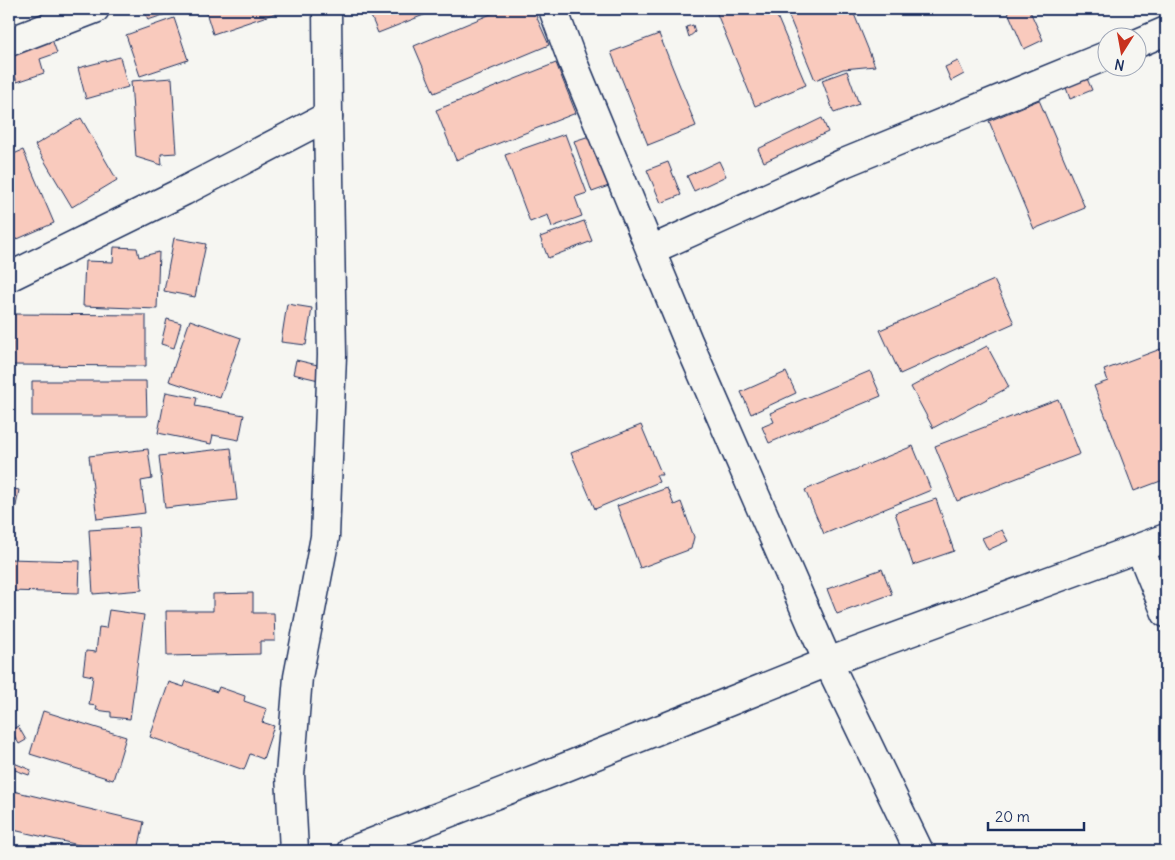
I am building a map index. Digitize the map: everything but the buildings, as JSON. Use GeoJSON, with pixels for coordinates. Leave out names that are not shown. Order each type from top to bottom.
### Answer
{"type":"FeatureCollection","features":[{"type":"Feature","properties":{"kind":"street"},"geometry":{"type":"LineString","coordinates":[[9,42],[96,9]]}},
{"type":"Feature","properties":{"kind":"street"},"geometry":{"type":"LineString","coordinates":[[294,851],[290,776],[298,677],[325,537],[332,355],[328,9]]}},
{"type":"Feature","properties":{"kind":"street"},"geometry":{"type":"LineString","coordinates":[[553,9],[572,60],[688,341],[828,662],[919,851]]}},
{"type":"Feature","properties":{"kind":"street"},"geometry":{"type":"LineString","coordinates":[[1148,39],[1166,31]]}},
{"type":"Feature","properties":{"kind":"street"},"geometry":{"type":"LineString","coordinates":[[651,250],[844,163],[1098,59]]}},
{"type":"Feature","properties":{"kind":"street"},"geometry":{"type":"LineString","coordinates":[[9,277],[184,191],[328,116]]}},
{"type":"Feature","properties":{"kind":"street"},"geometry":{"type":"LineString","coordinates":[[351,851],[551,774],[828,662],[1166,538]]}},
{"type":"Feature","properties":{"kind":"street"},"geometry":{"type":"LineString","coordinates":[[1140,549],[1166,613]]}}]}
